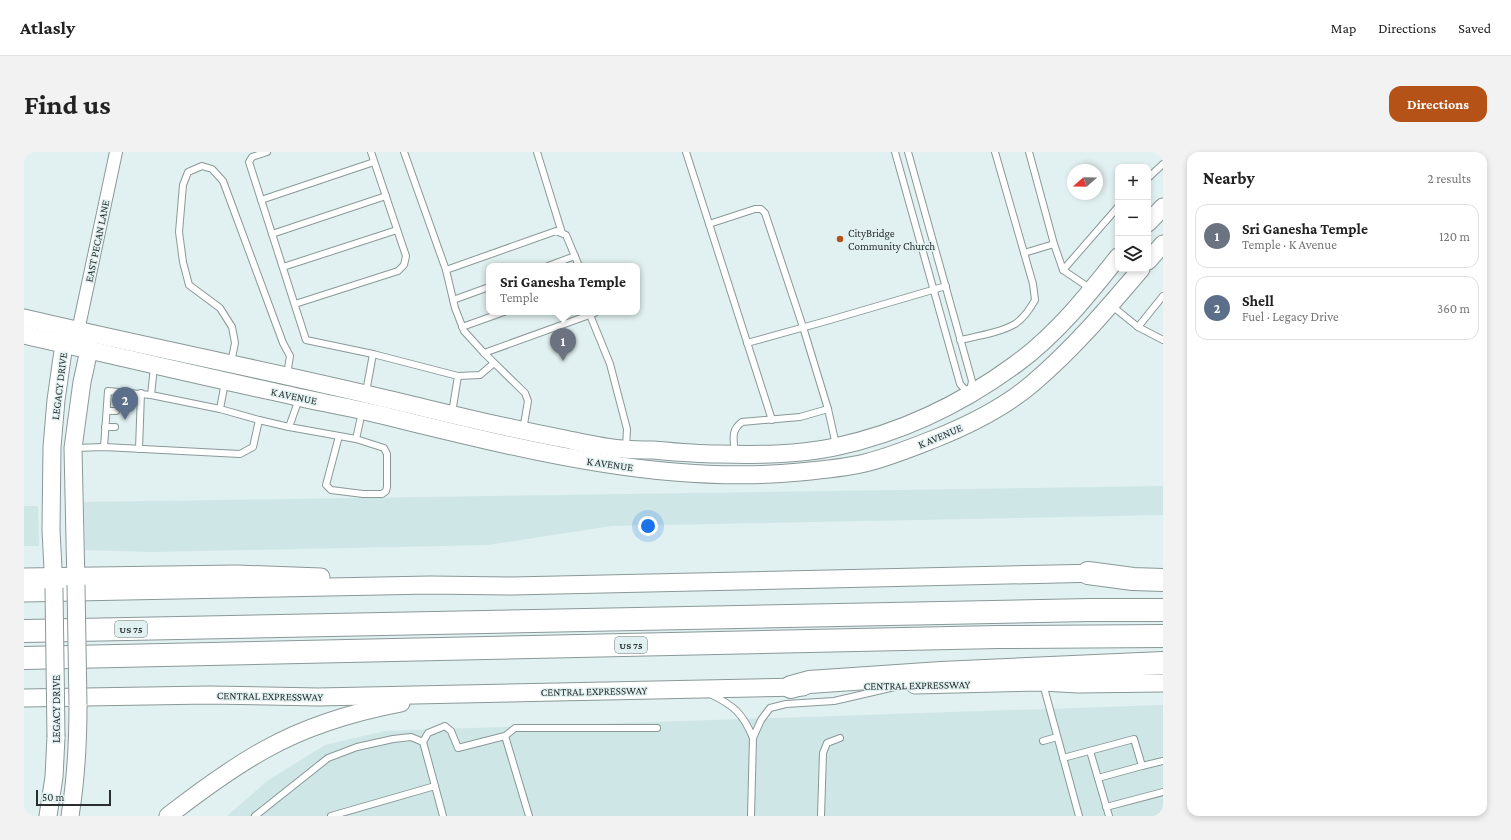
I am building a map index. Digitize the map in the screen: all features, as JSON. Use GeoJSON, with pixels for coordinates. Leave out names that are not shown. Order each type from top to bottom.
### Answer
{"type":"FeatureCollection","features":[{"type":"Feature","properties":{"kind":"highway"},"geometry":{"type":"LineString","coordinates":[[1088,573],[1133,579],[1163,580]]}},
{"type":"Feature","properties":{"kind":"highway","name":"US 75"},"geometry":{"type":"LineString","coordinates":[[24,631],[1090,610],[1163,610]]}},
{"type":"Feature","properties":{"kind":"highway","name":"US 75"},"geometry":{"type":"LineString","coordinates":[[24,658],[990,638],[1163,636]]}},
{"type":"Feature","properties":{"kind":"highway"},"geometry":{"type":"LineString","coordinates":[[791,687],[810,682],[941,673],[1163,663]]}},
{"type":"Feature","properties":{"kind":"main road"},"geometry":{"type":"LineString","coordinates":[[1151,220],[1163,207]]}},
{"type":"Feature","properties":{"kind":"main road"},"geometry":{"type":"LineString","coordinates":[[1151,258],[1163,244]]}},
{"type":"Feature","properties":{"kind":"main road","name":"K AVENUE"},"geometry":{"type":"LineString","coordinates":[[24,335],[299,397],[364,402],[451,414],[523,432],[626,449],[735,455],[777,454],[837,447],[872,437],[909,425],[970,395],[1018,363],[1052,333],[1092,290],[1115,261]]}},
{"type":"Feature","properties":{"kind":"main road","name":"K AVENUE"},"geometry":{"type":"LineString","coordinates":[[24,318],[287,377],[504,444],[578,460],[635,468],[735,476],[768,475],[840,468],[893,455],[979,419],[1013,398],[1032,384],[1068,350],[1138,272]]}},
{"type":"Feature","properties":{"kind":"main road"},"geometry":{"type":"LineString","coordinates":[[1092,290],[1110,305]]}},
{"type":"Feature","properties":{"kind":"main road","name":"LEGACY DRIVE"},"geometry":{"type":"LineString","coordinates":[[48,816],[54,777],[56,736],[51,530],[52,447],[56,400],[64,344],[78,331]]}},
{"type":"Feature","properties":{"kind":"main road"},"geometry":{"type":"LineString","coordinates":[[78,331],[89,350]]}},
{"type":"Feature","properties":{"kind":"main road","name":"LEGACY DRIVE"},"geometry":{"type":"LineString","coordinates":[[70,816],[76,771],[78,737],[73,448],[81,389],[89,350]]}},
{"type":"Feature","properties":{"kind":"main road"},"geometry":{"type":"LineString","coordinates":[[225,381],[230,364]]}},
{"type":"Feature","properties":{"kind":"main road"},"geometry":{"type":"LineString","coordinates":[[970,395],[979,419]]}},
{"type":"Feature","properties":{"kind":"main road"},"geometry":{"type":"LineString","coordinates":[[52,447],[73,448]]}},
{"type":"Feature","properties":{"kind":"main road"},"geometry":{"type":"LineString","coordinates":[[837,447],[840,468]]}},
{"type":"Feature","properties":{"kind":"main road"},"geometry":{"type":"LineString","coordinates":[[24,593],[520,586],[1088,573],[1163,573]]}},
{"type":"Feature","properties":{"kind":"main road"},"geometry":{"type":"LineString","coordinates":[[24,577],[53,582],[192,574],[257,574],[441,586]]}},
{"type":"Feature","properties":{"kind":"main road","name":"CENTRAL EXPRESSWAY"},"geometry":{"type":"LineString","coordinates":[[24,698],[172,695],[318,697],[1042,682],[1078,684],[1163,683]]}},
{"type":"Feature","properties":{"kind":"main road"},"geometry":{"type":"LineString","coordinates":[[168,816],[230,770],[265,749],[326,722],[365,711],[452,694]]}},
{"type":"Feature","properties":{"kind":"main road"},"geometry":{"type":"LineString","coordinates":[[38,816],[54,777]]}},
{"type":"Feature","properties":{"kind":"street","name":"EAST PECAN LANE"},"geometry":{"type":"LineString","coordinates":[[78,331],[116,152]]}},
{"type":"Feature","properties":{"kind":"lane"},"geometry":{"type":"LineString","coordinates":[[267,152],[252,157],[249,162],[306,340],[373,354],[458,376],[480,375],[494,363]]}},
{"type":"Feature","properties":{"kind":"lane"},"geometry":{"type":"LineString","coordinates":[[295,304],[398,271],[404,265],[406,256],[371,152]]}},
{"type":"Feature","properties":{"kind":"lane"},"geometry":{"type":"LineString","coordinates":[[404,152],[446,270],[453,300],[464,331],[525,393],[528,401],[523,432]]}},
{"type":"Feature","properties":{"kind":"lane"},"geometry":{"type":"LineString","coordinates":[[537,152],[562,233]]}},
{"type":"Feature","properties":{"kind":"lane"},"geometry":{"type":"LineString","coordinates":[[686,152],[772,420]]}},
{"type":"Feature","properties":{"kind":"lane"},"geometry":{"type":"LineString","coordinates":[[908,152],[972,381],[970,395]]}},
{"type":"Feature","properties":{"kind":"lane"},"geometry":{"type":"LineString","coordinates":[[960,340],[997,331],[1015,324],[1028,311],[1035,300],[1033,284],[995,152]]}},
{"type":"Feature","properties":{"kind":"lane"},"geometry":{"type":"LineString","coordinates":[[1029,152],[1054,244],[1063,270],[1092,290]]}},
{"type":"Feature","properties":{"kind":"lane"},"geometry":{"type":"LineString","coordinates":[[897,153],[960,384],[970,395]]}},
{"type":"Feature","properties":{"kind":"lane"},"geometry":{"type":"LineString","coordinates":[[261,200],[374,162]]}},
{"type":"Feature","properties":{"kind":"lane"},"geometry":{"type":"LineString","coordinates":[[1151,175],[1163,164]]}},
{"type":"Feature","properties":{"kind":"lane"},"geometry":{"type":"LineString","coordinates":[[230,364],[235,343],[232,328],[220,308],[189,285],[183,262],[179,232],[183,185],[188,172],[202,166],[212,169],[223,181],[283,343],[290,356],[287,377]]}},
{"type":"Feature","properties":{"kind":"lane"},"geometry":{"type":"LineString","coordinates":[[272,234],[386,196]]}},
{"type":"Feature","properties":{"kind":"lane"},"geometry":{"type":"LineString","coordinates":[[709,224],[755,209],[761,209],[765,213],[803,327],[828,409],[837,447]]}},
{"type":"Feature","properties":{"kind":"lane"},"geometry":{"type":"LineString","coordinates":[[1063,270],[1115,210]]}},
{"type":"Feature","properties":{"kind":"lane"},"geometry":{"type":"LineString","coordinates":[[283,267],[397,230]]}},
{"type":"Feature","properties":{"kind":"lane"},"geometry":{"type":"LineString","coordinates":[[446,270],[556,231],[566,235],[578,263]]}},
{"type":"Feature","properties":{"kind":"lane"},"geometry":{"type":"LineString","coordinates":[[1024,253],[1054,244]]}},
{"type":"Feature","properties":{"kind":"lane"},"geometry":{"type":"LineString","coordinates":[[556,263],[575,256]]}},
{"type":"Feature","properties":{"kind":"lane"},"geometry":{"type":"LineString","coordinates":[[747,343],[946,286]]}},
{"type":"Feature","properties":{"kind":"lane"},"geometry":{"type":"LineString","coordinates":[[453,300],[486,288]]}},
{"type":"Feature","properties":{"kind":"lane"},"geometry":{"type":"LineString","coordinates":[[1138,327],[1163,296]]}},
{"type":"Feature","properties":{"kind":"lane"},"geometry":{"type":"LineString","coordinates":[[1110,305],[1138,327],[1163,340]]}},
{"type":"Feature","properties":{"kind":"lane"},"geometry":{"type":"LineString","coordinates":[[462,327],[496,315]]}},
{"type":"Feature","properties":{"kind":"lane"},"geometry":{"type":"LineString","coordinates":[[484,353],[587,315]]}},
{"type":"Feature","properties":{"kind":"lane"},"geometry":{"type":"LineString","coordinates":[[593,315],[610,364],[627,429],[626,449]]}},
{"type":"Feature","properties":{"kind":"lane"},"geometry":{"type":"LineString","coordinates":[[356,439],[373,354]]}},
{"type":"Feature","properties":{"kind":"lane"},"geometry":{"type":"LineString","coordinates":[[151,395],[154,365]]}},
{"type":"Feature","properties":{"kind":"lane"},"geometry":{"type":"LineString","coordinates":[[451,414],[458,376]]}},
{"type":"Feature","properties":{"kind":"lane"},"geometry":{"type":"LineString","coordinates":[[220,409],[225,381]]}},
{"type":"Feature","properties":{"kind":"lane"},"geometry":{"type":"LineString","coordinates":[[104,447],[108,391],[151,395],[220,409],[289,427],[356,439],[384,448],[387,454],[386,491],[382,494],[363,494],[331,490],[326,485],[339,436]]}},
{"type":"Feature","properties":{"kind":"lane"},"geometry":{"type":"LineString","coordinates":[[139,449],[137,413],[141,394]]}},
{"type":"Feature","properties":{"kind":"lane"},"geometry":{"type":"LineString","coordinates":[[289,427],[299,397]]}},
{"type":"Feature","properties":{"kind":"lane"},"geometry":{"type":"LineString","coordinates":[[735,455],[733,434],[735,427],[742,422],[800,417],[828,409]]}},
{"type":"Feature","properties":{"kind":"lane"},"geometry":{"type":"LineString","coordinates":[[107,411],[116,411]]}},
{"type":"Feature","properties":{"kind":"lane"},"geometry":{"type":"LineString","coordinates":[[73,448],[104,447],[240,454],[254,447],[259,420]]}},
{"type":"Feature","properties":{"kind":"lane"},"geometry":{"type":"LineString","coordinates":[[105,427],[115,427]]}},
{"type":"Feature","properties":{"kind":"lane"},"geometry":{"type":"LineString","coordinates":[[1042,682],[1079,816]]}},
{"type":"Feature","properties":{"kind":"lane"},"geometry":{"type":"LineString","coordinates":[[751,816],[753,738],[761,720],[770,708],[777,705],[834,701],[903,685]]}},
{"type":"Feature","properties":{"kind":"lane"},"geometry":{"type":"LineString","coordinates":[[701,690],[724,701],[739,712],[746,721],[753,738]]}},
{"type":"Feature","properties":{"kind":"lane"},"geometry":{"type":"LineString","coordinates":[[443,816],[423,742],[428,733],[445,726],[451,731],[458,748],[505,736],[515,728],[657,728]]}},
{"type":"Feature","properties":{"kind":"lane"},"geometry":{"type":"LineString","coordinates":[[505,736],[529,816]]}},
{"type":"Feature","properties":{"kind":"lane"},"geometry":{"type":"LineString","coordinates":[[256,816],[328,758],[357,747],[393,739],[411,737],[423,742]]}},
{"type":"Feature","properties":{"kind":"lane"},"geometry":{"type":"LineString","coordinates":[[1043,741],[1057,737]]}},
{"type":"Feature","properties":{"kind":"lane"},"geometry":{"type":"LineString","coordinates":[[821,816],[823,753],[827,743],[840,738]]}},
{"type":"Feature","properties":{"kind":"lane"},"geometry":{"type":"LineString","coordinates":[[1063,758],[1134,739],[1142,766]]}},
{"type":"Feature","properties":{"kind":"lane"},"geometry":{"type":"LineString","coordinates":[[1090,751],[1109,816]]}},
{"type":"Feature","properties":{"kind":"lane"},"geometry":{"type":"LineString","coordinates":[[1098,778],[1163,761]]}},
{"type":"Feature","properties":{"kind":"lane"},"geometry":{"type":"LineString","coordinates":[[331,816],[435,786]]}},
{"type":"Feature","properties":{"kind":"lane"},"geometry":{"type":"LineString","coordinates":[[1106,807],[1163,792]]}},
{"type":"Feature","properties":{"kind":"shaded area"},"geometry":{"type":"Polygon","coordinates":[[[1163,486],[1163,515],[611,526],[488,545],[152,552],[85,550],[84,502],[1163,486]]]}},
{"type":"Feature","properties":{"kind":"shaded area"},"geometry":{"type":"Polygon","coordinates":[[[24,506],[38,506],[39,546],[24,546],[24,506]]]}},
{"type":"Feature","properties":{"kind":"shaded area"},"geometry":{"type":"Polygon","coordinates":[[[1163,705],[1163,816],[227,816],[267,781],[325,745],[385,731],[1163,705]]]}},
{"type":"Feature","properties":{"kind":"place","name":"CityBridge Community Church"},"geometry":{"type":"Point","coordinates":[840,239]}},
{"type":"Feature","properties":{"kind":"place","name":"Sri Ganesha Temple"},"geometry":{"type":"Point","coordinates":[563,361]}},
{"type":"Feature","properties":{"kind":"place","name":"Shell"},"geometry":{"type":"Point","coordinates":[125,420]}}]}
